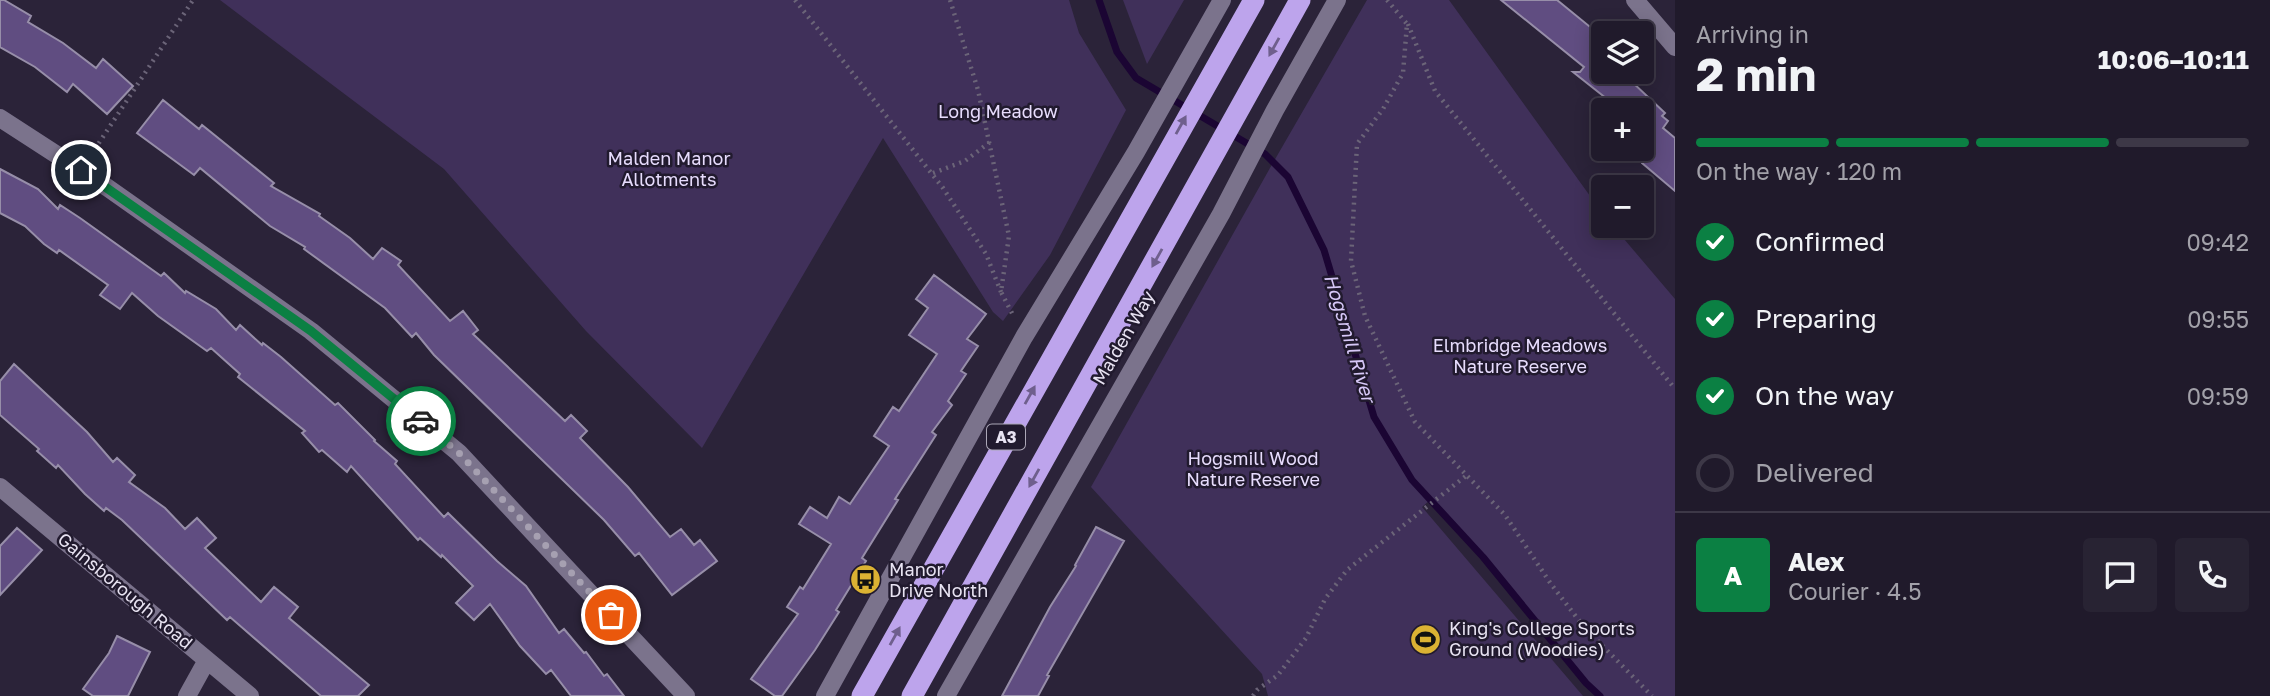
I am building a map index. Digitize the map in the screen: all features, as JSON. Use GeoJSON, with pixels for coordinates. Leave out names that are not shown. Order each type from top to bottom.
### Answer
{"type":"FeatureCollection","features":[{"type":"Feature","properties":{"kind":"highway","name":"A3"},"geometry":{"type":"LineString","coordinates":[[862,696],[1254,0]]}},
{"type":"Feature","properties":{"kind":"highway","name":"Malden Way"},"geometry":{"type":"LineString","coordinates":[[912,696],[1300,0]]}},
{"type":"Feature","properties":{"kind":"street"},"geometry":{"type":"LineString","coordinates":[[825,696],[1024,337],[1136,152],[1222,0]]}},
{"type":"Feature","properties":{"kind":"street","name":"Malden Way"},"geometry":{"type":"LineString","coordinates":[[946,696],[1221,214],[1337,0]]}},
{"type":"Feature","properties":{"kind":"street"},"geometry":{"type":"LineString","coordinates":[[1635,0],[1675,47]]}},
{"type":"Feature","properties":{"kind":"street"},"geometry":{"type":"LineString","coordinates":[[0,118],[81,170],[311,331],[459,453],[687,696]]}},
{"type":"Feature","properties":{"kind":"street","name":"Gainsborough Road"},"geometry":{"type":"LineString","coordinates":[[0,487],[250,696]]}},
{"type":"Feature","properties":{"kind":"street"},"geometry":{"type":"LineString","coordinates":[[187,696],[207,660]]}},
{"type":"Feature","properties":{"kind":"path"},"geometry":{"type":"LineString","coordinates":[[81,170],[193,0]]}},
{"type":"Feature","properties":{"kind":"path"},"geometry":{"type":"LineString","coordinates":[[795,0],[933,173],[986,254],[1001,292],[1024,337]]}},
{"type":"Feature","properties":{"kind":"path"},"geometry":{"type":"LineString","coordinates":[[950,0],[978,90],[1009,236],[1001,292]]}},
{"type":"Feature","properties":{"kind":"path"},"geometry":{"type":"LineString","coordinates":[[1387,0],[1407,23],[1435,92],[1675,389]]}},
{"type":"Feature","properties":{"kind":"path"},"geometry":{"type":"LineString","coordinates":[[1407,23],[1403,73],[1383,109],[1357,144],[1351,261],[1365,316],[1415,422],[1504,515],[1584,627],[1652,696]]}},
{"type":"Feature","properties":{"kind":"path"},"geometry":{"type":"LineString","coordinates":[[933,173],[965,160],[990,142]]}},
{"type":"Feature","properties":{"kind":"path"},"geometry":{"type":"LineString","coordinates":[[1253,696],[1278,675],[1306,638],[1325,599],[1347,570],[1468,475]]}},
{"type":"Feature","properties":{"kind":"green space","name":"Malden Manor Allotments"},"geometry":{"type":"Polygon","coordinates":[[[220,0],[1069,0],[1079,33],[1126,110],[1050,255],[1003,321],[993,312],[883,138],[702,448],[586,331],[444,169],[220,0]]]}},
{"type":"Feature","properties":{"kind":"green space"},"geometry":{"type":"Polygon","coordinates":[[[1123,0],[1184,0],[1147,64],[1123,0]]]}},
{"type":"Feature","properties":{"kind":"green space"},"geometry":{"type":"Polygon","coordinates":[[[1367,0],[1449,0],[1591,197],[1591,238],[1623,238],[1675,299],[1675,696],[1600,696],[1586,683],[1483,557],[1430,500],[1422,507],[1583,696],[1268,696],[1262,674],[1091,487],[1367,0]]]}},
{"type":"Feature","properties":{"kind":"building"},"geometry":{"type":"Polygon","coordinates":[[[0,0],[31,16],[28,22],[63,43],[96,68],[103,59],[133,86],[107,114],[73,84],[67,92],[35,67],[0,47],[0,0]]]}},
{"type":"Feature","properties":{"kind":"building"},"geometry":{"type":"Polygon","coordinates":[[[1501,0],[1557,0],[1591,28],[1591,84],[1634,84],[1649,98],[1606,98],[1573,72],[1580,72],[1584,67],[1501,0]]]}},
{"type":"Feature","properties":{"kind":"building"},"geometry":{"type":"Polygon","coordinates":[[[163,100],[199,129],[202,125],[274,183],[271,186],[320,214],[319,216],[350,238],[373,259],[382,248],[401,261],[398,265],[450,321],[463,311],[478,330],[473,334],[565,421],[571,415],[587,431],[580,438],[628,487],[670,537],[681,529],[694,545],[700,540],[717,561],[672,595],[639,553],[635,556],[604,520],[434,355],[416,333],[412,337],[385,308],[304,249],[305,247],[270,226],[200,168],[194,175],[137,133],[163,100]]]}},
{"type":"Feature","properties":{"kind":"building"},"geometry":{"type":"Polygon","coordinates":[[[1654,103],[1665,113],[1662,116],[1668,121],[1663,128],[1675,138],[1675,191],[1642,163],[1654,161],[1654,103]]]}},
{"type":"Feature","properties":{"kind":"building"},"geometry":{"type":"Polygon","coordinates":[[[0,169],[38,189],[58,209],[60,205],[161,276],[164,273],[185,293],[186,291],[216,309],[236,330],[240,325],[335,405],[338,403],[397,461],[395,464],[444,517],[448,513],[526,586],[559,633],[564,629],[624,696],[571,696],[551,670],[546,674],[520,646],[490,604],[474,620],[456,603],[473,586],[442,555],[441,557],[420,538],[418,540],[351,466],[347,472],[322,450],[319,452],[302,433],[305,431],[238,377],[240,374],[211,348],[207,351],[158,316],[132,293],[120,309],[100,295],[108,285],[59,250],[57,253],[44,244],[25,226],[0,213],[0,169]]]}},
{"type":"Feature","properties":{"kind":"building"},"geometry":{"type":"Polygon","coordinates":[[[934,275],[986,314],[967,339],[978,346],[961,371],[966,374],[948,401],[952,405],[932,432],[936,435],[895,499],[898,500],[862,558],[866,561],[836,610],[839,612],[782,696],[775,696],[751,679],[798,614],[787,607],[800,587],[803,589],[831,544],[799,524],[810,507],[827,518],[839,497],[850,504],[889,446],[874,436],[893,407],[899,411],[937,354],[909,335],[928,308],[916,299],[934,275]]]}},
{"type":"Feature","properties":{"kind":"building"},"geometry":{"type":"Polygon","coordinates":[[[14,364],[87,432],[113,462],[117,458],[135,475],[129,482],[165,508],[185,529],[197,518],[216,538],[205,548],[261,602],[274,587],[298,607],[289,618],[369,685],[358,696],[321,696],[230,617],[227,620],[122,520],[106,508],[104,511],[58,465],[56,468],[37,451],[39,449],[0,415],[0,381],[14,364]]]}},
{"type":"Feature","properties":{"kind":"building"},"geometry":{"type":"Polygon","coordinates":[[[1096,527],[1124,541],[1047,675],[1049,676],[1038,696],[1002,696],[1050,607],[1076,566],[1096,527]]]}},
{"type":"Feature","properties":{"kind":"building"},"geometry":{"type":"Polygon","coordinates":[[[17,528],[42,550],[0,595],[0,546],[17,528]]]}},
{"type":"Feature","properties":{"kind":"building"},"geometry":{"type":"Polygon","coordinates":[[[117,636],[150,652],[128,696],[93,696],[83,689],[109,653],[117,636]]]}},
{"type":"Feature","properties":{"kind":"waterway","name":"Hogsmill River"},"geometry":{"type":"LineString","coordinates":[[1099,0],[1117,52],[1136,78],[1265,154],[1288,177],[1324,250],[1374,417],[1412,480],[1483,557],[1586,683],[1600,696]]}},
{"type":"Feature","properties":{"kind":"way so far"},"geometry":{"type":"LineString","coordinates":[[421,421],[459,453],[611,615]]}},
{"type":"Feature","properties":{"kind":"place","name":"Manor Drive North"},"geometry":{"type":"Point","coordinates":[866,580]}},
{"type":"Feature","properties":{"kind":"place","name":"King's College Sports Ground (Woodies)"},"geometry":{"type":"Point","coordinates":[1426,639]}},
{"type":"Feature","properties":{"kind":"route"},"geometry":{"type":"LineString","coordinates":[[81,170],[311,331],[421,421]]}},
{"type":"Feature","properties":{"kind":"park label","name":"Long Meadow"},"geometry":{"type":"Point","coordinates":[998,112]}},
{"type":"Feature","properties":{"kind":"park label","name":"Elmbridge Meadows Nature Reserve"},"geometry":{"type":"Point","coordinates":[1520,356]}},
{"type":"Feature","properties":{"kind":"park label","name":"Hogsmill Wood Nature Reserve"},"geometry":{"type":"Point","coordinates":[1253,469]}}]}
